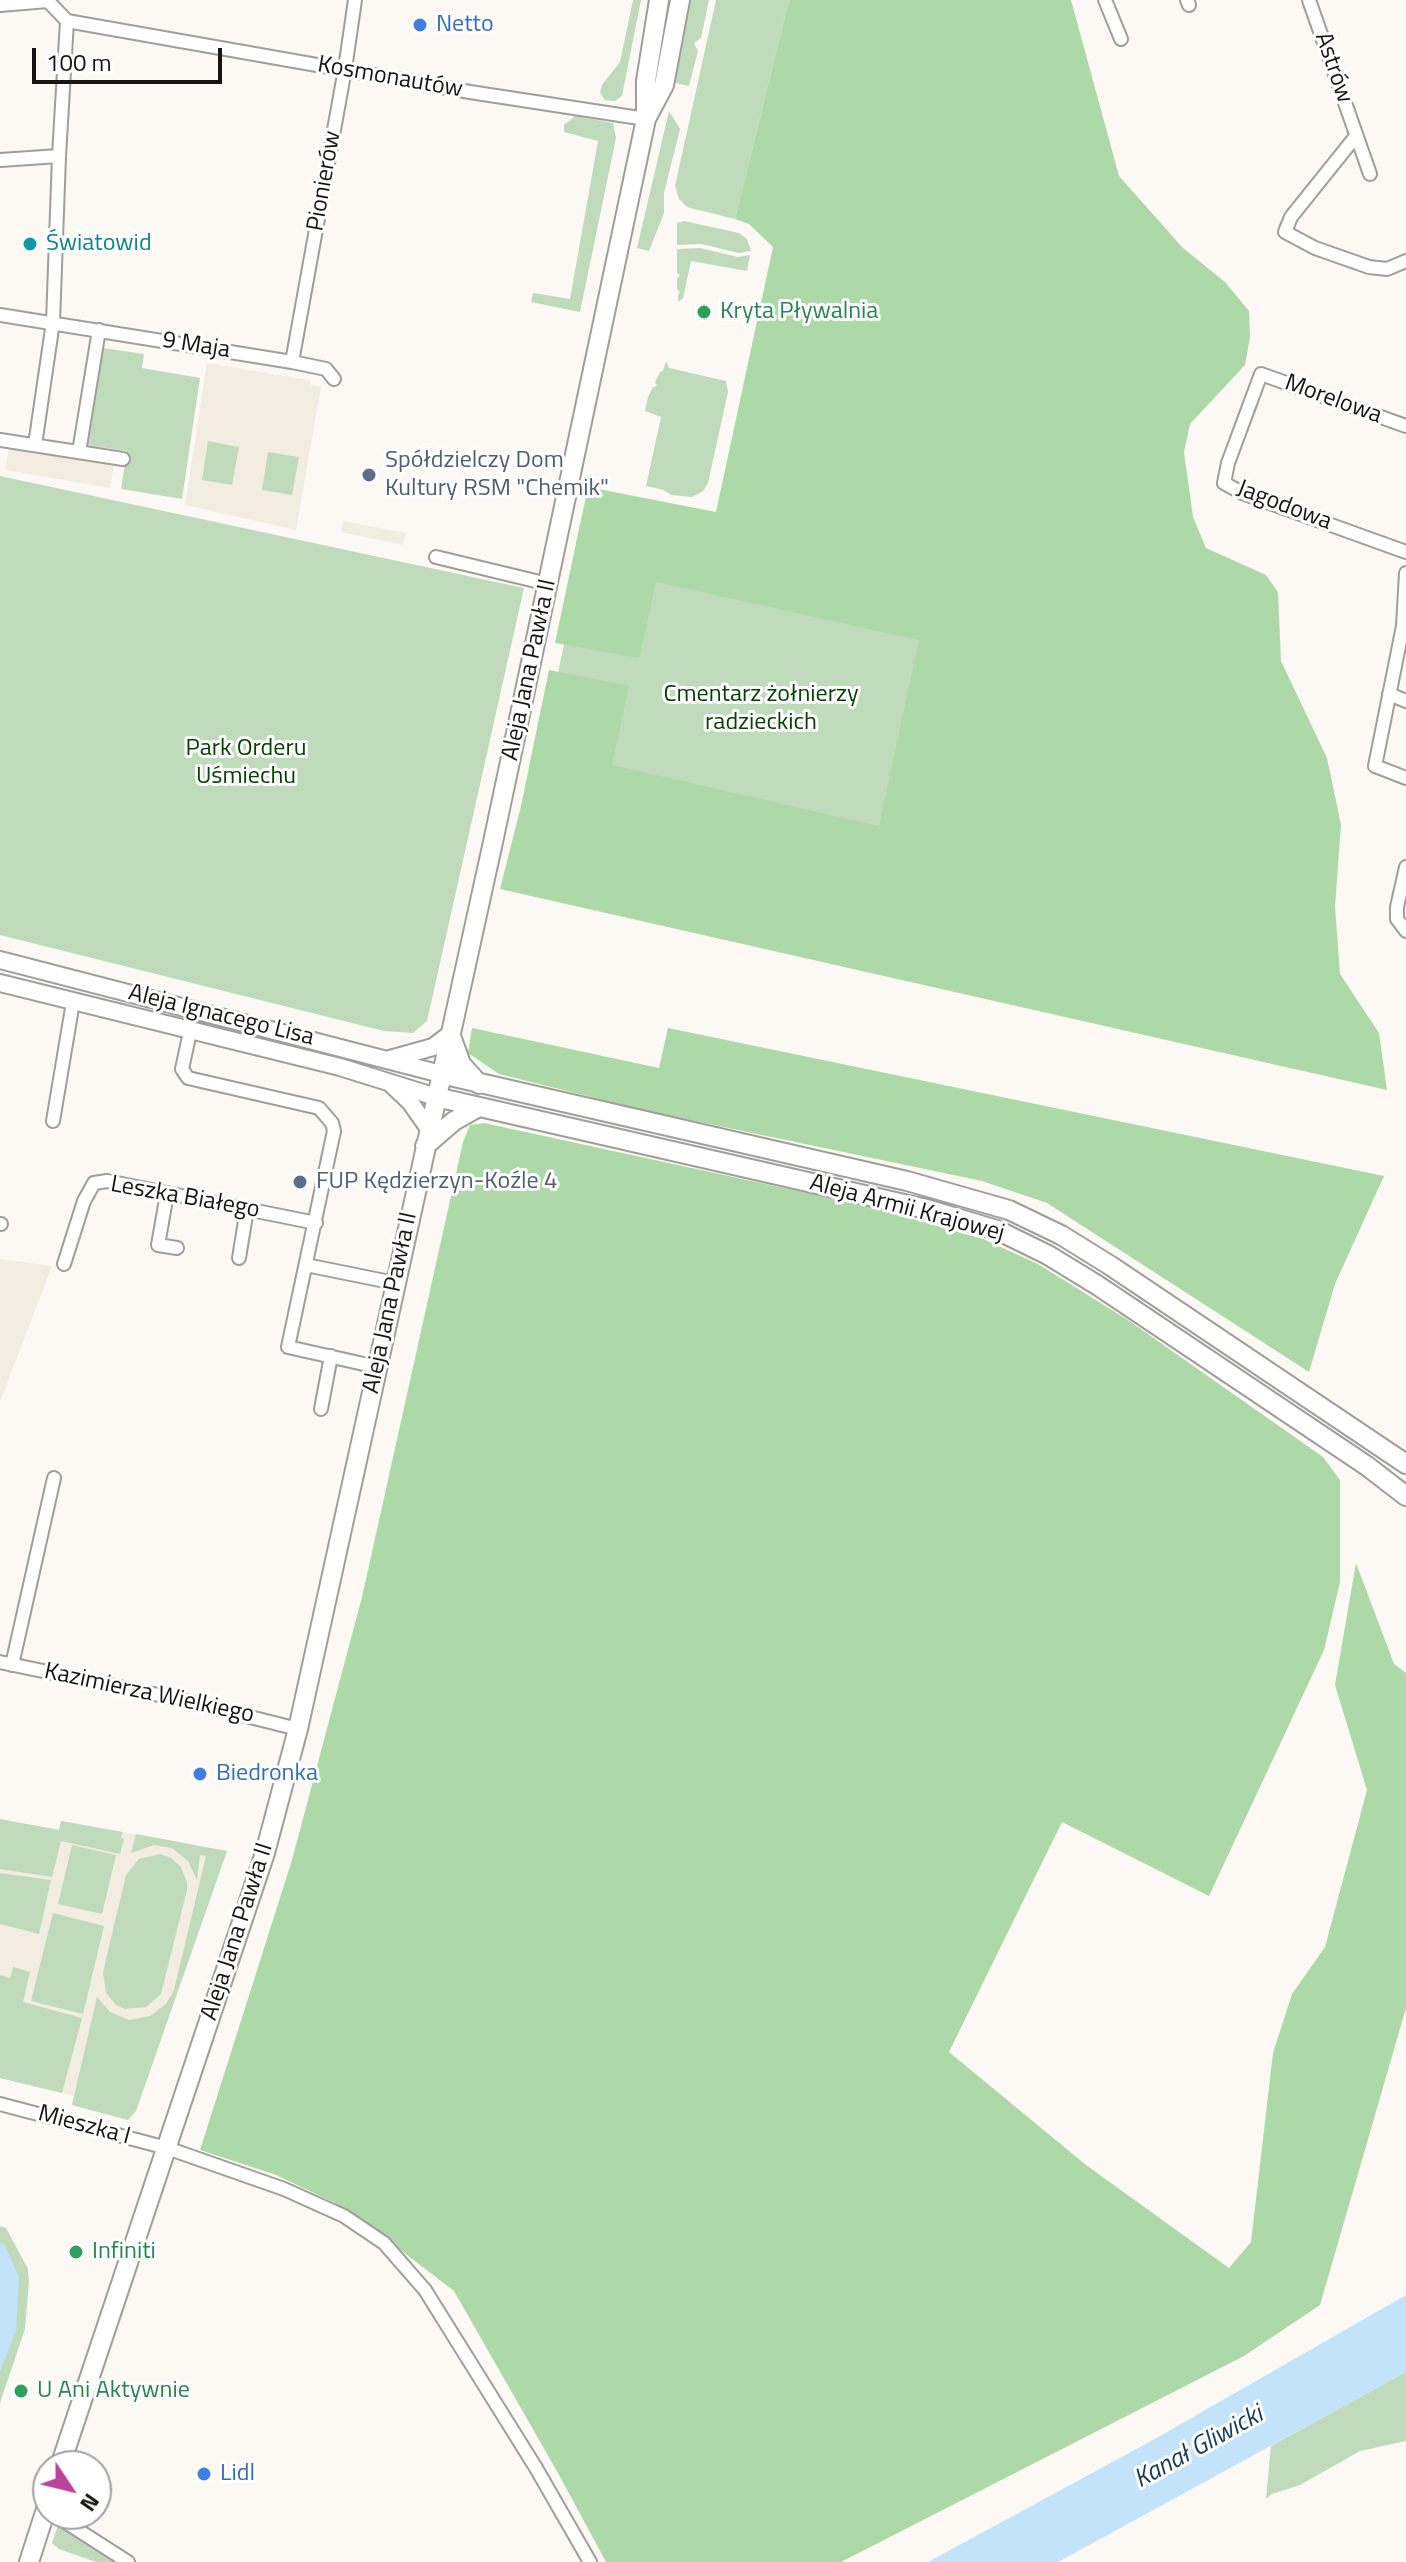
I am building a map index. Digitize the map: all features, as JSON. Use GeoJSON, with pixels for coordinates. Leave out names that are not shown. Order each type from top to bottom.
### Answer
{"type":"FeatureCollection","features":[{"type":"Feature","properties":{"kind":"main road","name":"Aleja Jana Pawła II"},"geometry":{"type":"LineString","coordinates":[[65,2450],[265,1853],[298,1729],[548,584],[646,119],[646,81],[659,0]]}},
{"type":"Feature","properties":{"kind":"main road","name":"Aleja Jana Pawła II"},"geometry":{"type":"LineString","coordinates":[[646,119],[664,85],[680,0]]}},
{"type":"Feature","properties":{"kind":"main road"},"geometry":{"type":"LineString","coordinates":[[450,1034],[461,1064],[479,1084]]}},
{"type":"Feature","properties":{"kind":"main road","name":"Aleja Armii Krajowej"},"geometry":{"type":"LineString","coordinates":[[441,1074],[907,1181],[1009,1210],[1061,1235],[1111,1266],[1406,1464]]}},
{"type":"Feature","properties":{"kind":"main road","name":"Aleja Armii Krajowej"},"geometry":{"type":"LineString","coordinates":[[436,1097],[926,1209],[997,1230],[1048,1255],[1097,1285],[1367,1466],[1406,1496]]}},
{"type":"Feature","properties":{"kind":"main road"},"geometry":{"type":"LineString","coordinates":[[427,1138],[477,1108]]}},
{"type":"Feature","properties":{"kind":"main road"},"geometry":{"type":"LineString","coordinates":[[29,2562],[41,2530]]}},
{"type":"Feature","properties":{"kind":"street","name":"Pionierów"},"geometry":{"type":"LineString","coordinates":[[292,362],[355,0]]}},
{"type":"Feature","properties":{"kind":"street"},"geometry":{"type":"LineString","coordinates":[[1105,0],[1121,39]]}},
{"type":"Feature","properties":{"kind":"street","name":"Astrów"},"geometry":{"type":"LineString","coordinates":[[1309,0],[1370,174]]}},
{"type":"Feature","properties":{"kind":"street","name":"Kosmonautów"},"geometry":{"type":"LineString","coordinates":[[0,5],[48,1],[67,21],[470,92],[646,119]]}},
{"type":"Feature","properties":{"kind":"street"},"geometry":{"type":"LineString","coordinates":[[35,445],[53,322],[67,21]]}},
{"type":"Feature","properties":{"kind":"street","name":"Astrów"},"geometry":{"type":"LineString","coordinates":[[1356,136],[1291,217],[1285,232],[1315,248],[1369,267],[1387,269],[1406,261]]}},
{"type":"Feature","properties":{"kind":"street"},"geometry":{"type":"LineString","coordinates":[[0,160],[59,156]]}},
{"type":"Feature","properties":{"kind":"street","name":"9 Maja"},"geometry":{"type":"LineString","coordinates":[[0,314],[292,362],[326,369],[334,379]]}},
{"type":"Feature","properties":{"kind":"street"},"geometry":{"type":"LineString","coordinates":[[79,452],[99,330]]}},
{"type":"Feature","properties":{"kind":"street","name":"Morelowa"},"geometry":{"type":"LineString","coordinates":[[1261,374],[1406,426]]}},
{"type":"Feature","properties":{"kind":"street","name":"Jagodowa"},"geometry":{"type":"LineString","coordinates":[[1261,374],[1228,463],[1224,483],[1242,493],[1406,552]]}},
{"type":"Feature","properties":{"kind":"street"},"geometry":{"type":"LineString","coordinates":[[0,440],[123,459]]}},
{"type":"Feature","properties":{"kind":"street"},"geometry":{"type":"LineString","coordinates":[[436,557],[548,584]]}},
{"type":"Feature","properties":{"kind":"street"},"geometry":{"type":"LineString","coordinates":[[1406,573],[1403,626],[1375,766],[1406,778]]}},
{"type":"Feature","properties":{"kind":"street"},"geometry":{"type":"LineString","coordinates":[[1389,694],[1406,701]]}},
{"type":"Feature","properties":{"kind":"street"},"geometry":{"type":"LineString","coordinates":[[1406,867],[1397,907],[1397,919],[1406,931]]}},
{"type":"Feature","properties":{"kind":"street","name":"Aleja Ignacego Lisa"},"geometry":{"type":"LineString","coordinates":[[0,960],[441,1074]]}},
{"type":"Feature","properties":{"kind":"street","name":"Aleja Ignacego Lisa"},"geometry":{"type":"LineString","coordinates":[[0,983],[340,1067],[436,1097]]}},
{"type":"Feature","properties":{"kind":"street"},"geometry":{"type":"LineString","coordinates":[[53,1121],[73,1002]]}},
{"type":"Feature","properties":{"kind":"street"},"geometry":{"type":"LineString","coordinates":[[190,1032],[182,1069],[188,1078],[319,1108],[326,1113],[334,1131],[288,1347],[377,1367]]}},
{"type":"Feature","properties":{"kind":"street"},"geometry":{"type":"LineString","coordinates":[[388,1060],[433,1047],[450,1034]]}},
{"type":"Feature","properties":{"kind":"street"},"geometry":{"type":"LineString","coordinates":[[388,1081],[410,1102],[427,1138]]}},
{"type":"Feature","properties":{"kind":"street","name":"Leszka Białego"},"geometry":{"type":"LineString","coordinates":[[64,1264],[84,1201],[94,1183],[107,1181],[316,1223]]}},
{"type":"Feature","properties":{"kind":"street"},"geometry":{"type":"LineString","coordinates":[[167,1194],[158,1245],[177,1248]]}},
{"type":"Feature","properties":{"kind":"street"},"geometry":{"type":"LineString","coordinates":[[239,1258],[247,1209]]}},
{"type":"Feature","properties":{"kind":"street"},"geometry":{"type":"LineString","coordinates":[[306,1265],[395,1283]]}},
{"type":"Feature","properties":{"kind":"street"},"geometry":{"type":"LineString","coordinates":[[321,1409],[331,1356]]}},
{"type":"Feature","properties":{"kind":"street"},"geometry":{"type":"LineString","coordinates":[[6,1663],[54,1478]]}},
{"type":"Feature","properties":{"kind":"street","name":"Kazimierza Wielkiego"},"geometry":{"type":"LineString","coordinates":[[6,1663],[167,1696],[298,1729]]}},
{"type":"Feature","properties":{"kind":"street","name":"Mieszka I"},"geometry":{"type":"LineString","coordinates":[[0,2104],[167,2148],[284,2189],[344,2216],[384,2243],[425,2290],[536,2468],[590,2562]]}},
{"type":"Feature","properties":{"kind":"street"},"geometry":{"type":"LineString","coordinates":[[80,2530],[128,2562]]}},
{"type":"Feature","properties":{"kind":"shaded area"},"geometry":{"type":"Polygon","coordinates":[[[207,363],[309,380],[311,385],[321,387],[296,530],[185,505],[207,363]]]}},
{"type":"Feature","properties":{"kind":"shaded area"},"geometry":{"type":"Polygon","coordinates":[[[9,448],[114,466],[110,488],[5,470],[9,448]]]}},
{"type":"Feature","properties":{"kind":"shaded area"},"geometry":{"type":"Polygon","coordinates":[[[343,521],[406,533],[403,545],[341,532],[343,521]]]}},
{"type":"Feature","properties":{"kind":"shaded area"},"geometry":{"type":"Polygon","coordinates":[[[0,1259],[52,1266],[0,1402],[0,1259]]]}},
{"type":"Feature","properties":{"kind":"shaded area"},"geometry":{"type":"Polygon","coordinates":[[[0,1819],[59,1830],[61,1821],[227,1851],[136,2111],[128,2120],[72,2105],[74,2096],[0,2078],[0,1819]]]}},
{"type":"Feature","properties":{"kind":"green space"},"geometry":{"type":"Polygon","coordinates":[[[633,0],[641,0],[622,96],[615,101],[605,100],[600,93],[602,85],[620,62],[633,0]]]}},
{"type":"Feature","properties":{"kind":"green space"},"geometry":{"type":"Polygon","coordinates":[[[690,0],[709,0],[701,38],[694,43],[698,51],[689,86],[670,82],[690,0]]]}},
{"type":"Feature","properties":{"kind":"green space"},"geometry":{"type":"Polygon","coordinates":[[[716,0],[789,0],[735,219],[687,207],[679,199],[675,186],[716,0]]]}},
{"type":"Feature","properties":{"kind":"green space"},"geometry":{"type":"Polygon","coordinates":[[[789,0],[1071,0],[1119,176],[1183,248],[1225,282],[1249,311],[1250,337],[1245,365],[1190,424],[1184,452],[1193,517],[1206,548],[1266,575],[1278,592],[1281,661],[1327,758],[1341,825],[1335,907],[1340,974],[1379,1033],[1387,1090],[500,889],[549,670],[629,686],[612,765],[879,826],[919,640],[656,582],[639,658],[555,643],[588,487],[716,512],[773,247],[749,224],[735,219],[789,0]]]}},
{"type":"Feature","properties":{"kind":"green space"},"geometry":{"type":"Polygon","coordinates":[[[669,111],[680,129],[664,193],[664,213],[649,251],[637,248],[669,111]]]}},
{"type":"Feature","properties":{"kind":"green space"},"geometry":{"type":"Polygon","coordinates":[[[575,116],[613,123],[616,138],[580,312],[531,302],[533,293],[570,299],[598,141],[564,132],[564,125],[575,116]]]}},
{"type":"Feature","properties":{"kind":"green space"},"geometry":{"type":"Polygon","coordinates":[[[684,221],[739,233],[747,239],[751,251],[739,253],[701,244],[677,245],[677,223],[684,221]]]}},
{"type":"Feature","properties":{"kind":"green space"},"geometry":{"type":"Polygon","coordinates":[[[700,248],[738,257],[750,255],[747,271],[691,261],[683,298],[678,302],[680,292],[677,279],[680,275],[677,273],[677,249],[700,248]]]}},
{"type":"Feature","properties":{"kind":"green space"},"geometry":{"type":"Polygon","coordinates":[[[103,348],[144,354],[142,368],[200,378],[182,499],[121,489],[127,451],[88,445],[103,348]]]}},
{"type":"Feature","properties":{"kind":"green space"},"geometry":{"type":"Polygon","coordinates":[[[666,361],[669,368],[726,381],[728,392],[708,483],[703,491],[692,497],[671,495],[646,486],[661,417],[645,411],[648,397],[653,387],[657,386],[655,382],[666,361]]]}},
{"type":"Feature","properties":{"kind":"green space"},"geometry":{"type":"Polygon","coordinates":[[[208,441],[239,447],[232,485],[202,480],[208,441]]]}},
{"type":"Feature","properties":{"kind":"green space"},"geometry":{"type":"Polygon","coordinates":[[[268,452],[299,457],[292,495],[262,490],[268,452]]]}},
{"type":"Feature","properties":{"kind":"green space","name":"Park Orderu Uśmiechu"},"geometry":{"type":"Polygon","coordinates":[[[0,476],[524,588],[427,1021],[413,1033],[384,1031],[0,935],[0,476]]]}},
{"type":"Feature","properties":{"kind":"green space","name":"Cmentarz żołnierzy radzieckich"},"geometry":{"type":"Polygon","coordinates":[[[580,524],[967,604],[908,886],[521,806],[551,706],[570,616],[562,613],[580,524]]]}},
{"type":"Feature","properties":{"kind":"green space"},"geometry":{"type":"Polygon","coordinates":[[[472,1028],[659,1068],[668,1028],[1384,1176],[1335,1284],[1309,1372],[1047,1203],[982,1181],[647,1111],[499,1074],[468,1053],[472,1028]]]}},
{"type":"Feature","properties":{"kind":"green space"},"geometry":{"type":"Polygon","coordinates":[[[484,1123],[867,1206],[983,1239],[1038,1264],[1128,1320],[1323,1457],[1340,1480],[1340,1582],[1324,1650],[1209,1896],[1062,1822],[949,2052],[1086,2165],[1229,2268],[1251,2242],[1273,2053],[1292,1994],[1325,1947],[1367,1790],[1335,1685],[1356,1563],[1394,1664],[1406,1673],[1406,2008],[1320,2305],[1244,2356],[841,2562],[606,2562],[454,2291],[335,2203],[276,2175],[200,2150],[292,1860],[362,1597],[463,1142],[470,1125],[484,1123]]]}},
{"type":"Feature","properties":{"kind":"green space"},"geometry":{"type":"Polygon","coordinates":[[[0,1819],[59,1830],[61,1821],[123,1832],[121,1838],[124,1839],[120,1854],[61,1841],[52,1877],[0,1869],[0,1819]]]}},
{"type":"Feature","properties":{"kind":"green space"},"geometry":{"type":"Polygon","coordinates":[[[136,1834],[227,1851],[136,2111],[128,2120],[72,2105],[97,1997],[110,2012],[129,2020],[150,2016],[166,2004],[174,1990],[206,1856],[200,1855],[197,1880],[188,1861],[172,1848],[154,1845],[131,1853],[136,1834]]]}},
{"type":"Feature","properties":{"kind":"green space"},"geometry":{"type":"Polygon","coordinates":[[[72,1845],[116,1855],[102,1914],[58,1904],[72,1845]]]}},
{"type":"Feature","properties":{"kind":"green space"},"geometry":{"type":"Polygon","coordinates":[[[160,1854],[181,1867],[187,1890],[161,1994],[146,2007],[125,2009],[116,2005],[106,1993],[103,1972],[126,1875],[139,1859],[160,1854]]]}},
{"type":"Feature","properties":{"kind":"green space"},"geometry":{"type":"Polygon","coordinates":[[[0,1873],[51,1880],[39,1934],[0,1924],[0,1873]]]}},
{"type":"Feature","properties":{"kind":"green space"},"geometry":{"type":"Polygon","coordinates":[[[53,1913],[104,1926],[83,2014],[31,2001],[53,1913]]]}},
{"type":"Feature","properties":{"kind":"green space"},"geometry":{"type":"Polygon","coordinates":[[[13,1967],[30,1972],[23,2002],[82,2018],[62,2093],[0,2078],[0,1975],[10,1978],[13,1967]]]}},
{"type":"Feature","properties":{"kind":"green space"},"geometry":{"type":"Polygon","coordinates":[[[0,2226],[6,2228],[28,2269],[29,2282],[25,2329],[0,2403],[0,2226]]]}},
{"type":"Feature","properties":{"kind":"green space"},"geometry":{"type":"Polygon","coordinates":[[[1406,2372],[1406,2441],[1360,2451],[1300,2485],[1266,2499],[1271,2446],[1406,2372]]]}},
{"type":"Feature","properties":{"kind":"green space"},"geometry":{"type":"Polygon","coordinates":[[[56,2530],[72,2530],[125,2562],[96,2562],[59,2549],[52,2543],[56,2530]]]}},
{"type":"Feature","properties":{"kind":"water"},"geometry":{"type":"Polygon","coordinates":[[[0,2243],[4,2244],[19,2277],[16,2331],[0,2371],[0,2243]]]}},
{"type":"Feature","properties":{"kind":"water","name":"Kanał Gliwicki"},"geometry":{"type":"Polygon","coordinates":[[[1406,2295],[1406,2372],[1058,2562],[928,2562],[1153,2440],[1406,2295]]]}},
{"type":"Feature","properties":{"kind":"place","name":"Netto"},"geometry":{"type":"Point","coordinates":[420,25]}},
{"type":"Feature","properties":{"kind":"place","name":"Światowid"},"geometry":{"type":"Point","coordinates":[30,244]}},
{"type":"Feature","properties":{"kind":"place","name":"Kryta Pływalnia"},"geometry":{"type":"Point","coordinates":[704,312]}},
{"type":"Feature","properties":{"kind":"place","name":"Spółdzielczy Dom Kultury RSM \"Chemik\""},"geometry":{"type":"Point","coordinates":[369,475]}},
{"type":"Feature","properties":{"kind":"place","name":"FUP Kędzierzyn-Koźle 4"},"geometry":{"type":"Point","coordinates":[300,1182]}},
{"type":"Feature","properties":{"kind":"place","name":"Biedronka"},"geometry":{"type":"Point","coordinates":[200,1774]}},
{"type":"Feature","properties":{"kind":"place","name":"Infiniti"},"geometry":{"type":"Point","coordinates":[76,2252]}},
{"type":"Feature","properties":{"kind":"place","name":"U Ani Aktywnie"},"geometry":{"type":"Point","coordinates":[21,2391]}},
{"type":"Feature","properties":{"kind":"place","name":"Lidl"},"geometry":{"type":"Point","coordinates":[204,2474]}}]}
